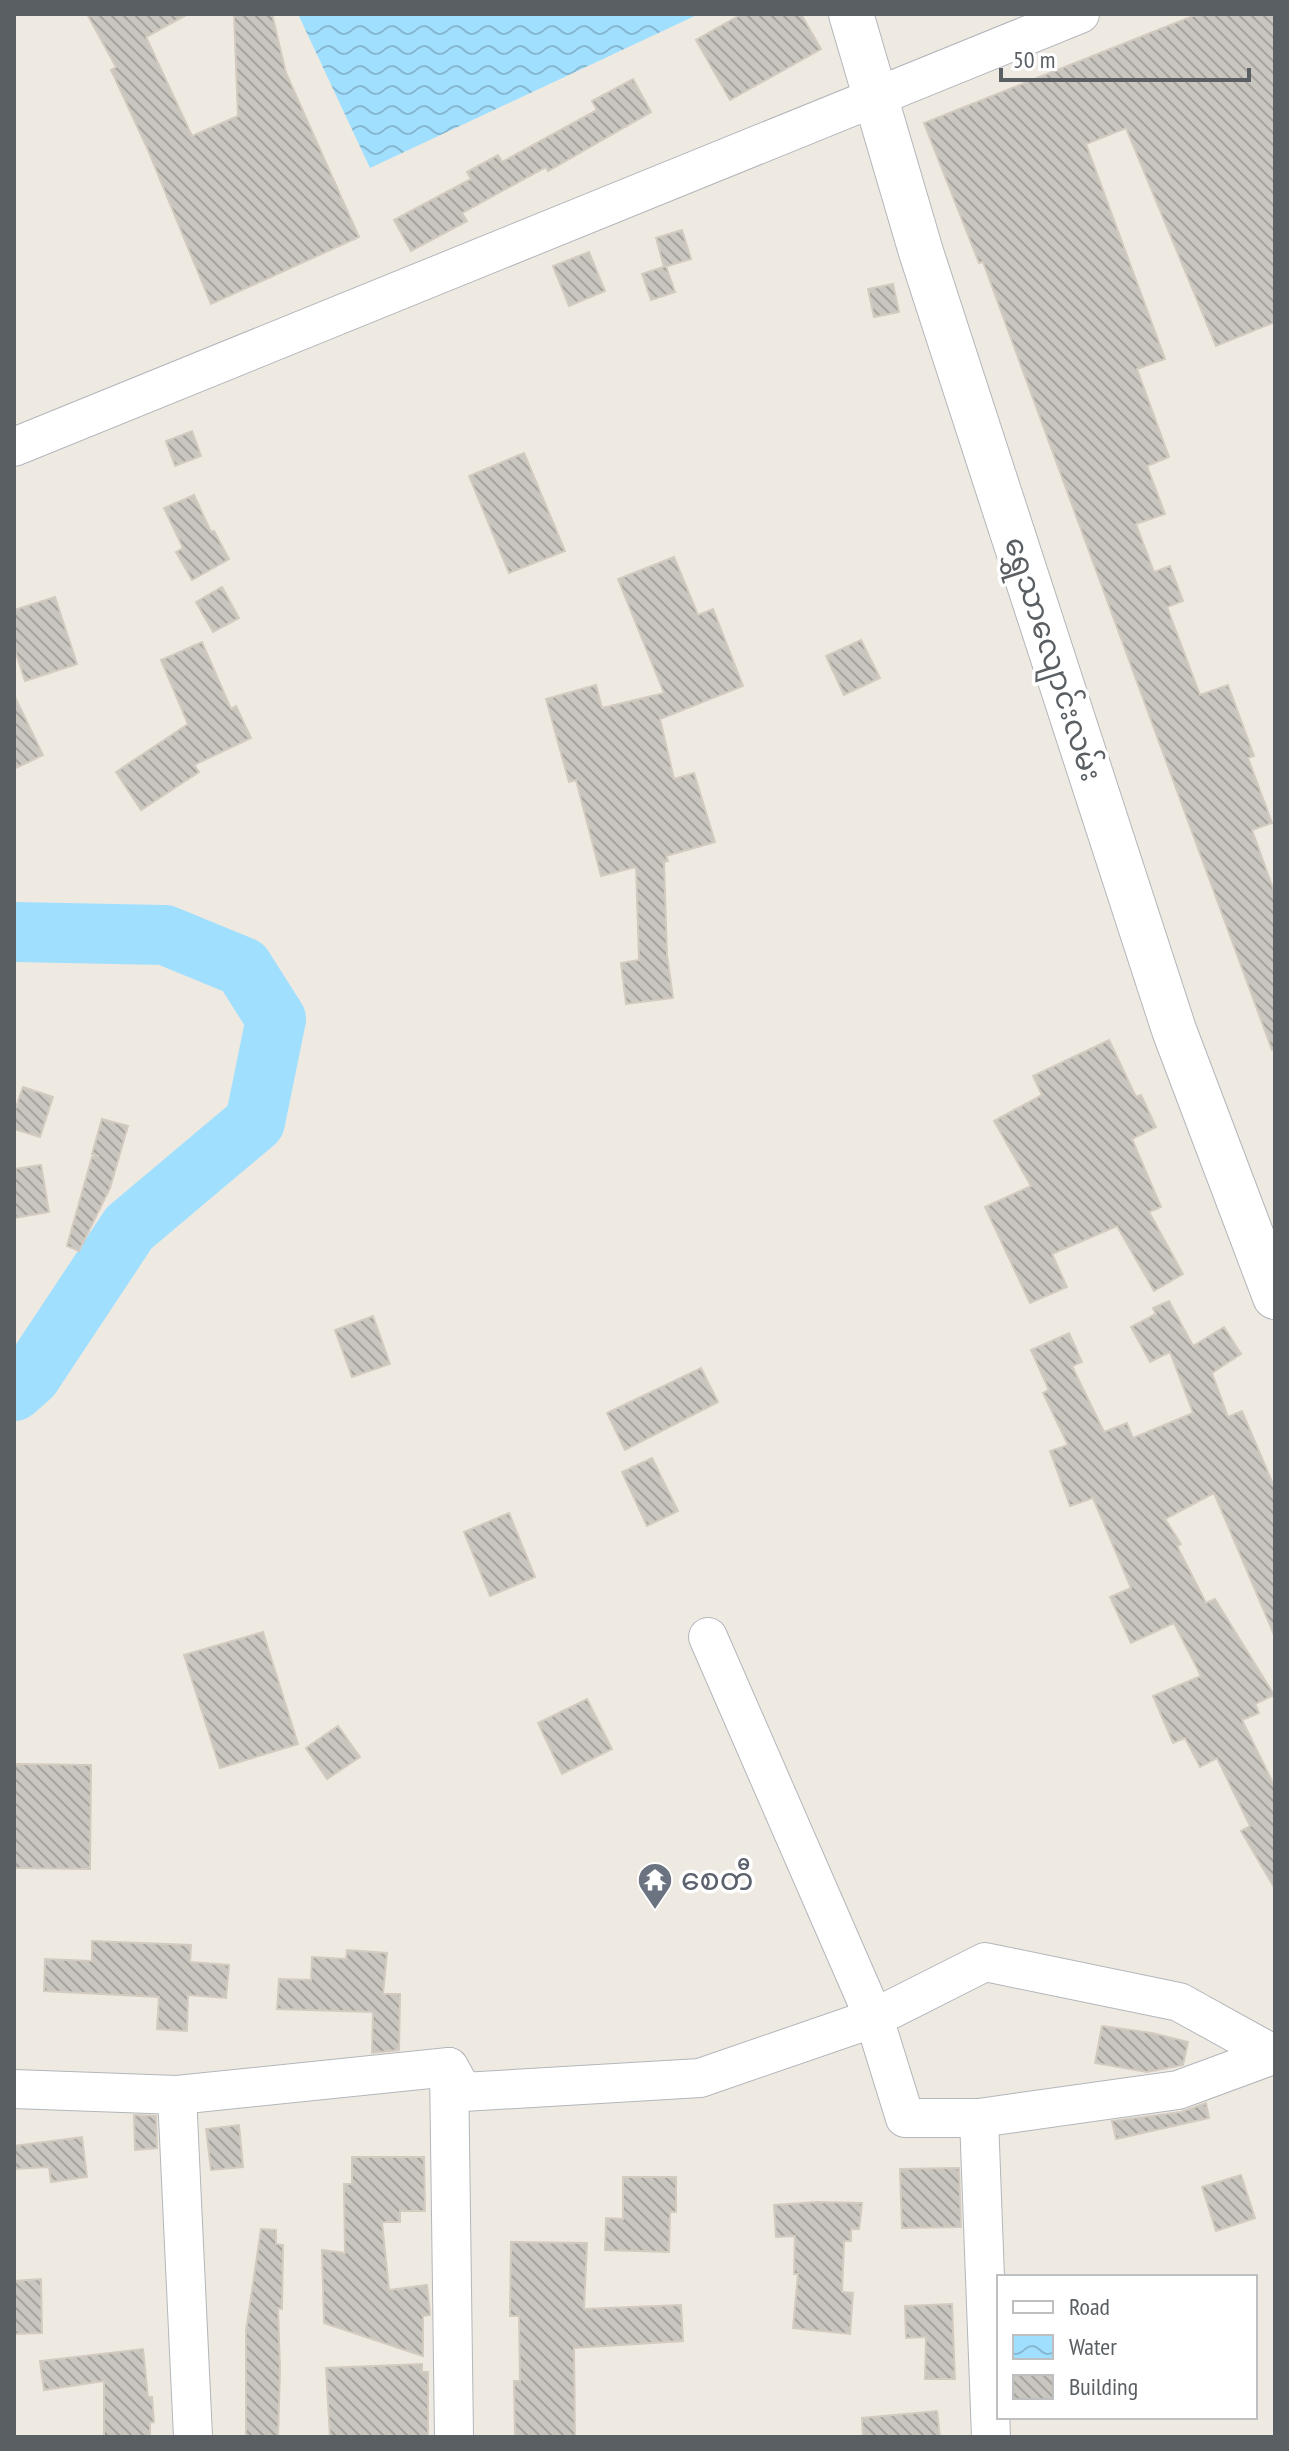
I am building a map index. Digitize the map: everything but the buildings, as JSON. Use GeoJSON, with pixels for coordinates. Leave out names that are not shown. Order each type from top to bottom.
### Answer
{"type":"FeatureCollection","features":[{"type":"Feature","properties":{"kind":"street","name":"ရွှေသာလျောင်းလမ်း"},"geometry":{"type":"LineString","coordinates":[[851,14],[921,252],[1174,1030],[1275,1297]]}},
{"type":"Feature","properties":{"kind":"street"},"geometry":{"type":"LineString","coordinates":[[14,447],[1080,14]]}},
{"type":"Feature","properties":{"kind":"street"},"geometry":{"type":"LineString","coordinates":[[708,1637],[874,2018],[905,2118],[979,2118],[1178,2090],[1274,2055]]}},
{"type":"Feature","properties":{"kind":"street"},"geometry":{"type":"LineString","coordinates":[[449,2067],[463,2092],[700,2078],[874,2018],[985,1962],[1179,2002],[1274,2055]]}},
{"type":"Feature","properties":{"kind":"street"},"geometry":{"type":"LineString","coordinates":[[14,2089],[177,2095],[449,2067]]}},
{"type":"Feature","properties":{"kind":"street"},"geometry":{"type":"LineString","coordinates":[[449,2067],[454,2437]]}},
{"type":"Feature","properties":{"kind":"street"},"geometry":{"type":"LineString","coordinates":[[177,2095],[193,2437]]}},
{"type":"Feature","properties":{"kind":"street"},"geometry":{"type":"LineString","coordinates":[[979,2118],[991,2437]]}},
{"type":"Feature","properties":{"kind":"water"},"geometry":{"type":"Polygon","coordinates":[[[298,14],[699,14],[370,168],[298,14]]]}},
{"type":"Feature","properties":{"kind":"waterway"},"geometry":{"type":"LineString","coordinates":[[14,932],[165,935],[243,967],[276,1019],[255,1122],[129,1228],[31,1376],[14,1391]]}},
{"type":"Feature","properties":{"kind":"place","name":"စေတီ"},"geometry":{"type":"Point","coordinates":[655,1911]}}]}
